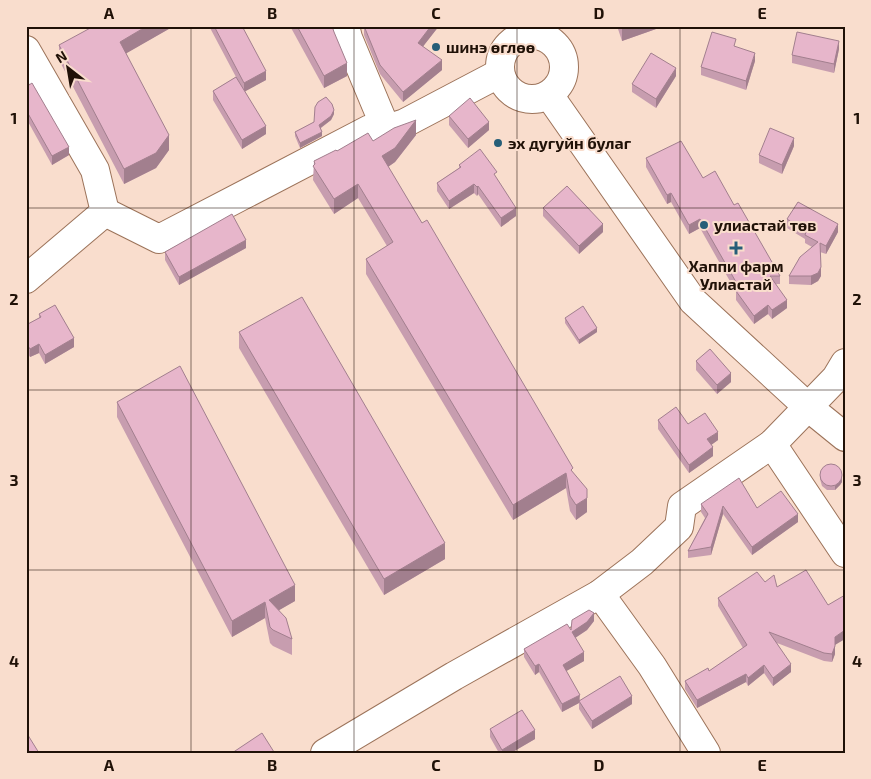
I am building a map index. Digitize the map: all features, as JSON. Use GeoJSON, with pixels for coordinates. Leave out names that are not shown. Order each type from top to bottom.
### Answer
{"type":"FeatureCollection","features":[{"type":"Feature","properties":{"kind":"street"},"geometry":{"type":"LineString","coordinates":[[345,26],[348,38],[386,129]]}},
{"type":"Feature","properties":{"kind":"street"},"geometry":{"type":"LineString","coordinates":[[526,31],[550,42],[559,51],[564,62],[563,75],[558,86],[549,95],[537,99],[525,99],[513,93],[505,84],[500,73],[501,60],[506,49],[526,31]]}},
{"type":"Feature","properties":{"kind":"street"},"geometry":{"type":"LineString","coordinates":[[26,50],[95,170],[106,212],[159,239],[370,129],[386,129],[405,124],[500,73]]}},
{"type":"Feature","properties":{"kind":"street"},"geometry":{"type":"LineString","coordinates":[[549,95],[693,301],[808,407],[845,437]]}},
{"type":"Feature","properties":{"kind":"street"},"geometry":{"type":"LineString","coordinates":[[26,279],[106,212]]}},
{"type":"Feature","properties":{"kind":"street"},"geometry":{"type":"LineString","coordinates":[[326,753],[454,676],[600,594],[642,562],[679,528],[682,506],[772,444],[836,378],[845,363]]}},
{"type":"Feature","properties":{"kind":"street"},"geometry":{"type":"LineString","coordinates":[[772,444],[845,553]]}},
{"type":"Feature","properties":{"kind":"street"},"geometry":{"type":"LineString","coordinates":[[600,594],[652,666],[706,753]]}},
{"type":"Feature","properties":{"kind":"building"},"geometry":{"type":"Polygon","coordinates":[[[94,26],[147,26],[120,42],[169,135],[156,153],[124,169],[59,45],[94,26]]]}},
{"type":"Feature","properties":{"kind":"building"},"geometry":{"type":"Polygon","coordinates":[[[214,26],[242,26],[266,71],[244,83],[214,26]]]}},
{"type":"Feature","properties":{"kind":"building"},"geometry":{"type":"Polygon","coordinates":[[[297,26],[332,26],[347,63],[324,76],[297,26]]]}},
{"type":"Feature","properties":{"kind":"building"},"geometry":{"type":"Polygon","coordinates":[[[364,26],[431,26],[418,43],[442,60],[403,92],[380,65],[364,26]]]}},
{"type":"Feature","properties":{"kind":"building"},"geometry":{"type":"Polygon","coordinates":[[[712,32],[736,39],[734,46],[755,53],[746,81],[701,67],[712,32]]]}},
{"type":"Feature","properties":{"kind":"building"},"geometry":{"type":"Polygon","coordinates":[[[797,32],[839,41],[834,64],[792,55],[797,32]]]}},
{"type":"Feature","properties":{"kind":"building"},"geometry":{"type":"Polygon","coordinates":[[[651,53],[676,68],[656,99],[632,84],[651,53]]]}},
{"type":"Feature","properties":{"kind":"building"},"geometry":{"type":"Polygon","coordinates":[[[236,77],[266,126],[242,140],[213,91],[236,77]]]}},
{"type":"Feature","properties":{"kind":"building"},"geometry":{"type":"Polygon","coordinates":[[[32,83],[69,147],[52,156],[26,110],[26,87],[32,83]]]}},
{"type":"Feature","properties":{"kind":"building"},"geometry":{"type":"Polygon","coordinates":[[[326,97],[334,110],[331,116],[319,125],[322,132],[300,143],[295,132],[314,122],[315,107],[318,102],[326,97]]]}},
{"type":"Feature","properties":{"kind":"building"},"geometry":{"type":"Polygon","coordinates":[[[470,98],[489,122],[468,139],[449,116],[470,98]]]}},
{"type":"Feature","properties":{"kind":"building"},"geometry":{"type":"Polygon","coordinates":[[[416,120],[395,148],[382,156],[422,223],[427,220],[573,468],[571,470],[587,489],[587,498],[576,505],[570,496],[566,473],[513,505],[366,259],[393,242],[358,184],[334,199],[313,166],[315,164],[314,161],[337,151],[368,133],[373,141],[394,128],[416,120]]]}},
{"type":"Feature","properties":{"kind":"building"},"geometry":{"type":"Polygon","coordinates":[[[770,128],[794,138],[782,165],[759,155],[770,128]]]}},
{"type":"Feature","properties":{"kind":"building"},"geometry":{"type":"Polygon","coordinates":[[[681,141],[703,178],[715,171],[734,205],[738,203],[780,276],[770,276],[787,300],[772,310],[768,305],[754,316],[736,291],[740,289],[700,219],[689,225],[671,193],[667,195],[646,158],[681,141]]]}},
{"type":"Feature","properties":{"kind":"building"},"geometry":{"type":"Polygon","coordinates":[[[480,149],[497,172],[494,174],[516,208],[501,218],[478,186],[474,184],[449,201],[437,183],[461,167],[459,165],[480,149]]]}},
{"type":"Feature","properties":{"kind":"building"},"geometry":{"type":"Polygon","coordinates":[[[567,186],[603,224],[579,246],[543,208],[567,186]]]}},
{"type":"Feature","properties":{"kind":"building"},"geometry":{"type":"Polygon","coordinates":[[[798,202],[838,224],[826,246],[820,243],[821,267],[818,273],[811,276],[789,276],[800,257],[818,242],[805,235],[806,232],[787,219],[798,202]]]}},
{"type":"Feature","properties":{"kind":"building"},"geometry":{"type":"Polygon","coordinates":[[[232,214],[246,240],[179,277],[165,252],[232,214]]]}},
{"type":"Feature","properties":{"kind":"building"},"geometry":{"type":"Polygon","coordinates":[[[302,297],[445,543],[384,579],[239,332],[302,297]]]}},
{"type":"Feature","properties":{"kind":"building"},"geometry":{"type":"Polygon","coordinates":[[[55,305],[74,338],[45,355],[39,344],[30,349],[26,343],[26,325],[41,317],[39,314],[55,305]]]}},
{"type":"Feature","properties":{"kind":"building"},"geometry":{"type":"Polygon","coordinates":[[[583,306],[597,328],[579,340],[565,318],[583,306]]]}},
{"type":"Feature","properties":{"kind":"building"},"geometry":{"type":"Polygon","coordinates":[[[710,349],[731,373],[717,385],[696,361],[710,349]]]}},
{"type":"Feature","properties":{"kind":"building"},"geometry":{"type":"Polygon","coordinates":[[[180,366],[295,585],[269,600],[286,618],[292,639],[270,627],[265,602],[232,621],[117,402],[180,366]]]}},
{"type":"Feature","properties":{"kind":"building"},"geometry":{"type":"Polygon","coordinates":[[[676,407],[688,424],[705,413],[718,432],[707,439],[713,447],[689,465],[658,420],[676,407]]]}},
{"type":"Feature","properties":{"kind":"building"},"geometry":{"type":"Polygon","coordinates":[[[831,464],[839,467],[842,475],[839,483],[831,486],[823,483],[820,475],[823,467],[831,464]]]}},
{"type":"Feature","properties":{"kind":"building"},"geometry":{"type":"Polygon","coordinates":[[[739,478],[757,508],[781,491],[798,514],[752,547],[723,506],[711,547],[688,551],[708,514],[701,504],[739,478]]]}},
{"type":"Feature","properties":{"kind":"building"},"geometry":{"type":"Polygon","coordinates":[[[806,570],[828,605],[845,595],[845,630],[835,637],[835,646],[832,654],[824,653],[769,632],[791,664],[773,678],[764,665],[748,678],[746,674],[697,700],[685,681],[708,668],[709,671],[747,645],[718,598],[757,572],[765,582],[774,575],[777,587],[806,570]]]}},
{"type":"Feature","properties":{"kind":"building"},"geometry":{"type":"Polygon","coordinates":[[[589,610],[594,613],[587,622],[572,632],[584,652],[563,665],[580,695],[562,704],[539,664],[535,666],[524,649],[567,624],[571,630],[572,620],[589,610]]]}},
{"type":"Feature","properties":{"kind":"building"},"geometry":{"type":"Polygon","coordinates":[[[620,676],[632,696],[592,721],[579,701],[620,676]]]}},
{"type":"Feature","properties":{"kind":"building"},"geometry":{"type":"Polygon","coordinates":[[[522,710],[535,730],[502,750],[490,729],[522,710]]]}},
{"type":"Feature","properties":{"kind":"building"},"geometry":{"type":"Polygon","coordinates":[[[26,732],[39,753],[26,753],[26,732]]]}},
{"type":"Feature","properties":{"kind":"building"},"geometry":{"type":"Polygon","coordinates":[[[262,733],[274,752],[232,753],[262,733]]]}},
{"type":"Feature","properties":{"kind":"place","name":"шинэ өглөө"},"geometry":{"type":"Point","coordinates":[436,47]}},
{"type":"Feature","properties":{"kind":"place","name":"эх дугуйн булаг"},"geometry":{"type":"Point","coordinates":[498,143]}},
{"type":"Feature","properties":{"kind":"place","name":"улиастай төв"},"geometry":{"type":"Point","coordinates":[704,225]}},
{"type":"Feature","properties":{"kind":"place","name":"Хаппи фарм Улиастай"},"geometry":{"type":"Point","coordinates":[736,248]}}]}
